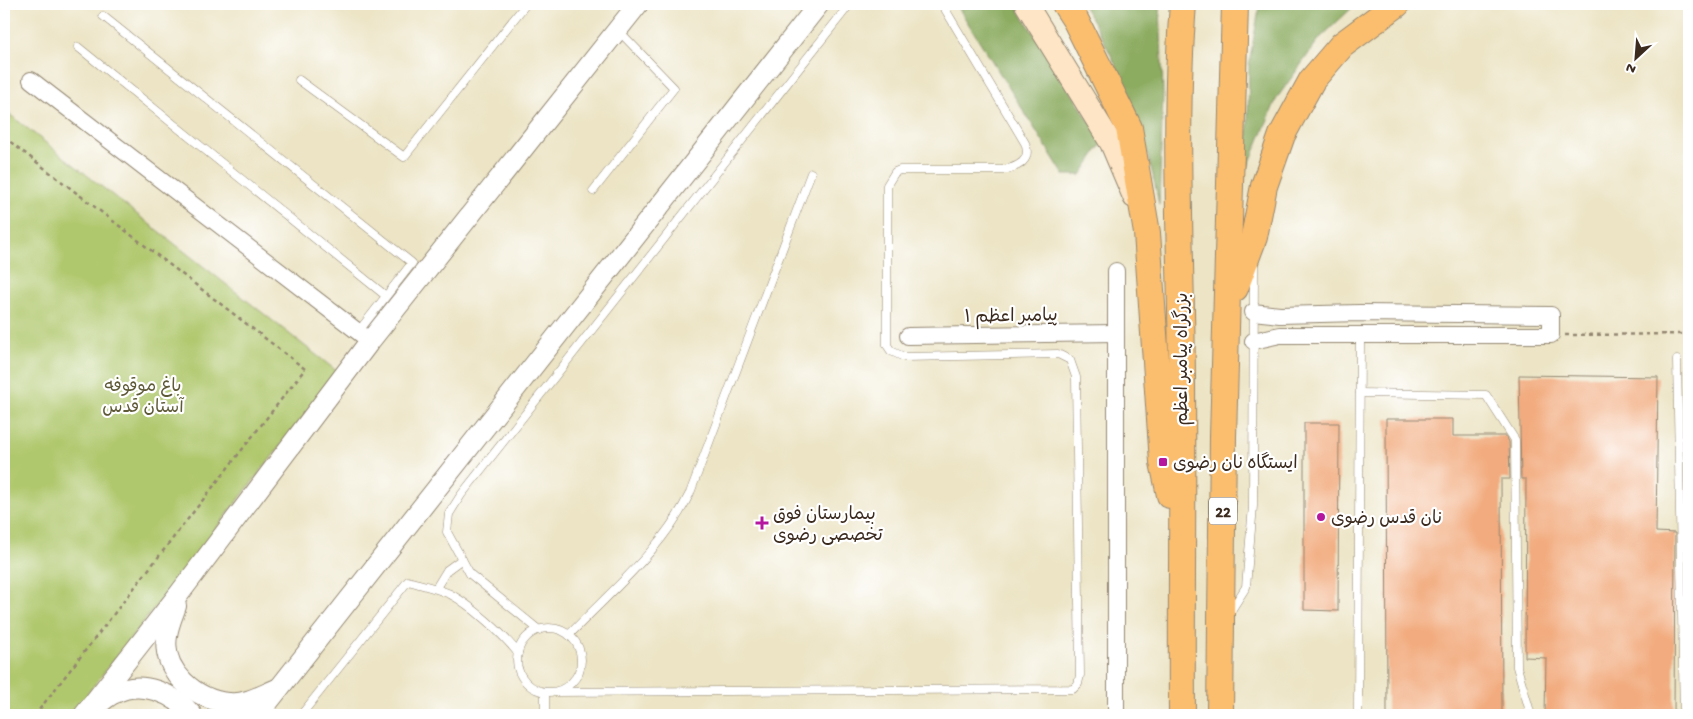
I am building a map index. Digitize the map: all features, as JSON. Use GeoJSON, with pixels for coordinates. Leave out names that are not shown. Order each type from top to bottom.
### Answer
{"type":"FeatureCollection","features":[{"type":"Feature","properties":{"kind":"highway"},"geometry":{"type":"LineString","coordinates":[[1065,4],[1076,21],[1129,128],[1147,233],[1163,462],[1180,544]]}},
{"type":"Feature","properties":{"kind":"highway"},"geometry":{"type":"LineString","coordinates":[[1173,4],[1179,56]]}},
{"type":"Feature","properties":{"kind":"highway","name":"بزرگراه پیامبر اعظم"},"geometry":{"type":"LineString","coordinates":[[1182,715],[1179,56],[1183,4]]}},
{"type":"Feature","properties":{"kind":"highway"},"geometry":{"type":"LineString","coordinates":[[1234,36],[1235,4]]}},
{"type":"Feature","properties":{"kind":"highway"},"geometry":{"type":"LineString","coordinates":[[1234,36],[1242,4]]}},
{"type":"Feature","properties":{"kind":"highway"},"geometry":{"type":"LineString","coordinates":[[1228,308],[1254,237],[1264,186],[1282,135],[1312,80],[1342,45],[1397,4]]}},
{"type":"Feature","properties":{"kind":"highway","name":"22"},"geometry":{"type":"LineString","coordinates":[[1220,715],[1234,36]]}},
{"type":"Feature","properties":{"kind":"main road"},"geometry":{"type":"LineString","coordinates":[[1026,4],[1111,143],[1128,180],[1147,233]]}},
{"type":"Feature","properties":{"kind":"street"},"geometry":{"type":"LineString","coordinates":[[85,715],[179,594],[364,337],[638,4]]}},
{"type":"Feature","properties":{"kind":"street"},"geometry":{"type":"LineString","coordinates":[[258,715],[819,4]]}},
{"type":"Feature","properties":{"kind":"street"},"geometry":{"type":"LineString","coordinates":[[31,80],[364,337]]}},
{"type":"Feature","properties":{"kind":"street"},"geometry":{"type":"LineString","coordinates":[[1116,271],[1116,715]]}},
{"type":"Feature","properties":{"kind":"street"},"geometry":{"type":"LineString","coordinates":[[1253,341],[1280,335],[1360,337],[1551,335],[1551,315],[1280,314],[1254,312]]}},
{"type":"Feature","properties":{"kind":"street"},"geometry":{"type":"LineString","coordinates":[[1360,313],[1360,337]]}},
{"type":"Feature","properties":{"kind":"street","name":"پیامبر اعظم ۱"},"geometry":{"type":"LineString","coordinates":[[908,336],[1116,334]]}},
{"type":"Feature","properties":{"kind":"street"},"geometry":{"type":"LineString","coordinates":[[179,594],[166,636],[168,660],[190,688],[211,698],[230,703],[247,701],[278,689]]}},
{"type":"Feature","properties":{"kind":"street"},"geometry":{"type":"LineString","coordinates":[[85,715],[116,692],[137,688],[162,692],[182,703],[192,715]]}},
{"type":"Feature","properties":{"kind":"lane"},"geometry":{"type":"LineString","coordinates":[[299,80],[404,156],[526,4]]}},
{"type":"Feature","properties":{"kind":"lane"},"geometry":{"type":"LineString","coordinates":[[539,630],[470,574],[448,532],[448,514],[461,495],[850,4]]}},
{"type":"Feature","properties":{"kind":"lane"},"geometry":{"type":"LineString","coordinates":[[555,692],[574,682],[582,663],[579,647],[569,634],[550,628],[539,630],[529,635],[522,643],[518,653],[517,664],[526,682],[545,692],[555,692],[1074,690],[1078,684],[1080,676],[1076,387],[1074,368],[1070,360],[1058,354],[904,358],[891,351],[887,345],[887,185],[891,177],[900,170],[1002,170],[1017,168],[1026,157],[1025,143],[942,4]]}},
{"type":"Feature","properties":{"kind":"lane"},"geometry":{"type":"LineString","coordinates":[[103,16],[412,263],[386,296],[364,337]]}},
{"type":"Feature","properties":{"kind":"lane"},"geometry":{"type":"LineString","coordinates":[[592,190],[674,88],[618,30]]}},
{"type":"Feature","properties":{"kind":"lane"},"geometry":{"type":"LineString","coordinates":[[78,47],[386,296]]}},
{"type":"Feature","properties":{"kind":"lane"},"geometry":{"type":"LineString","coordinates":[[569,634],[664,538],[679,517],[690,493],[811,172]]}},
{"type":"Feature","properties":{"kind":"lane"},"geometry":{"type":"LineString","coordinates":[[1221,626],[1246,587],[1253,506],[1254,237]]}},
{"type":"Feature","properties":{"kind":"lane"},"geometry":{"type":"LineString","coordinates":[[1358,715],[1360,337]]}},
{"type":"Feature","properties":{"kind":"lane"},"geometry":{"type":"LineString","coordinates":[[1678,360],[1684,715]]}},
{"type":"Feature","properties":{"kind":"lane"},"geometry":{"type":"LineString","coordinates":[[1360,393],[1486,395],[1515,440],[1518,667],[1531,715]]}},
{"type":"Feature","properties":{"kind":"lane"},"geometry":{"type":"LineString","coordinates":[[436,588],[447,570],[462,559]]}},
{"type":"Feature","properties":{"kind":"lane"},"geometry":{"type":"LineString","coordinates":[[300,715],[408,581],[436,588],[452,595],[504,636],[518,653]]}},
{"type":"Feature","properties":{"kind":"lane"},"geometry":{"type":"LineString","coordinates":[[544,715],[545,692]]}},
{"type":"Feature","properties":{"kind":"path"},"geometry":{"type":"LineString","coordinates":[[4,137],[305,369],[35,715]]}},
{"type":"Feature","properties":{"kind":"path"},"geometry":{"type":"LineString","coordinates":[[1551,335],[1689,334]]}},
{"type":"Feature","properties":{"kind":"green space"},"geometry":{"type":"Polygon","coordinates":[[[956,4],[1015,4],[1103,142],[1081,175],[1064,175],[956,4]]]}},
{"type":"Feature","properties":{"kind":"green space"},"geometry":{"type":"Polygon","coordinates":[[[1082,4],[1160,4],[1163,94],[1159,205],[1147,152],[1131,101],[1109,51],[1082,4]]]}},
{"type":"Feature","properties":{"kind":"green space"},"geometry":{"type":"Polygon","coordinates":[[[1260,4],[1356,4],[1320,38],[1277,98],[1247,169],[1249,64],[1260,4]]]}},
{"type":"Feature","properties":{"kind":"green space","name":"باغ موقوفه آستان قدس"},"geometry":{"type":"Polygon","coordinates":[[[4,110],[338,372],[71,715],[4,715],[4,110]]]}},
{"type":"Feature","properties":{"kind":"building"},"geometry":{"type":"Polygon","coordinates":[[[1519,375],[1658,377],[1656,532],[1675,533],[1674,715],[1545,715],[1546,658],[1525,657],[1526,479],[1521,479],[1519,375]]]}},
{"type":"Feature","properties":{"kind":"building"},"geometry":{"type":"Polygon","coordinates":[[[1386,419],[1453,419],[1453,436],[1506,436],[1509,442],[1510,479],[1501,479],[1502,715],[1387,715],[1386,419]]]}},
{"type":"Feature","properties":{"kind":"building","name":"نان قدس رضوی"},"geometry":{"type":"Polygon","coordinates":[[[1304,423],[1339,423],[1338,611],[1304,610],[1304,423]]]}},
{"type":"Feature","properties":{"kind":"place","name":"ایستگاه نان رضوی"},"geometry":{"type":"Point","coordinates":[1163,462]}},
{"type":"Feature","properties":{"kind":"place","name":"نان قدس رضوی"},"geometry":{"type":"Point","coordinates":[1321,517]}},
{"type":"Feature","properties":{"kind":"place","name":"بیمارستان فوق تخصصی رضوی"},"geometry":{"type":"Point","coordinates":[762,523]}}]}
